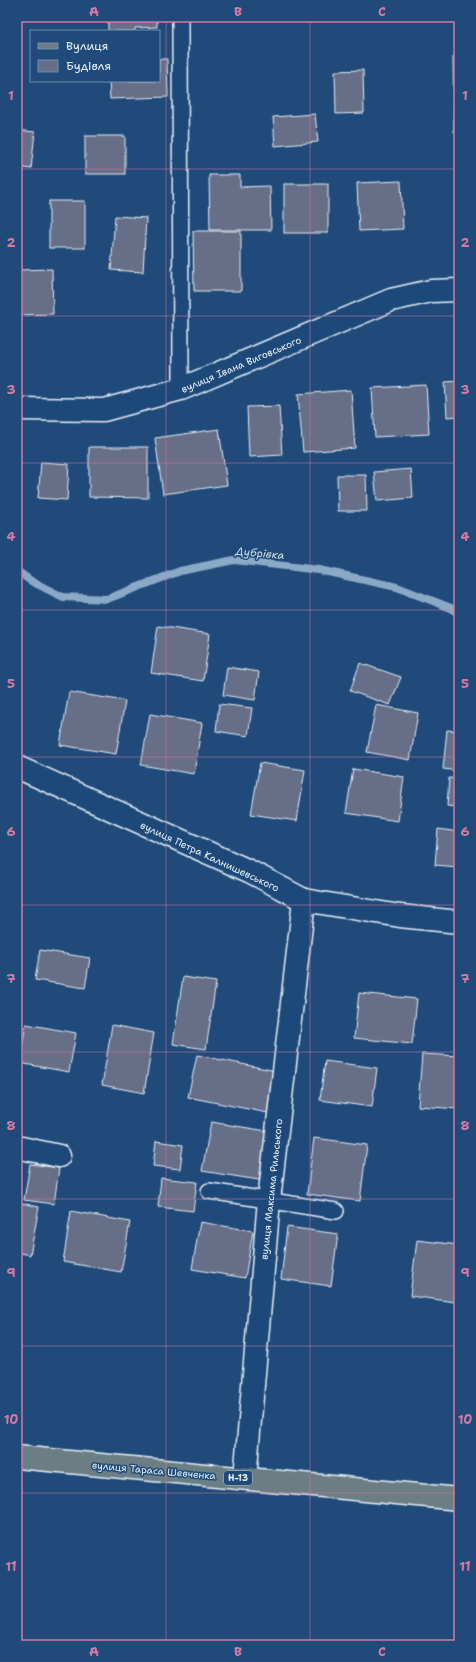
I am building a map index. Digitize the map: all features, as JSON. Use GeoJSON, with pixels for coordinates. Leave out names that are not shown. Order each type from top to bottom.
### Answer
{"type":"FeatureCollection","features":[{"type":"Feature","properties":{"kind":"main road","name":"вулиця Тараса Шевченка"},"geometry":{"type":"LineString","coordinates":[[17,1457],[459,1499]]}},
{"type":"Feature","properties":{"kind":"street","name":"вулиця Івана Виговського"},"geometry":{"type":"LineString","coordinates":[[17,409],[104,410],[181,389],[391,300],[431,291],[459,290]]}},
{"type":"Feature","properties":{"kind":"street","name":"вулиця Петра Калнишевського"},"geometry":{"type":"LineString","coordinates":[[17,767],[251,872],[304,900],[400,916],[459,922]]}},
{"type":"Feature","properties":{"kind":"street","name":"вулиця Максима Рильського"},"geometry":{"type":"LineString","coordinates":[[245,1478],[269,1200],[304,900]]}},
{"type":"Feature","properties":{"kind":"street"},"geometry":{"type":"LineString","coordinates":[[17,1146],[59,1156]]}},
{"type":"Feature","properties":{"kind":"lane"},"geometry":{"type":"LineString","coordinates":[[180,17],[181,389]]}},
{"type":"Feature","properties":{"kind":"lane"},"geometry":{"type":"LineString","coordinates":[[210,1191],[336,1211]]}},
{"type":"Feature","properties":{"kind":"building"},"geometry":{"type":"Polygon","coordinates":[[[108,17],[157,17],[157,27],[135,28],[135,30],[108,30],[108,17]]]}},
{"type":"Feature","properties":{"kind":"building"},"geometry":{"type":"Polygon","coordinates":[[[286,17],[333,17],[334,19],[286,20],[286,17]]]}},
{"type":"Feature","properties":{"kind":"building"},"geometry":{"type":"Polygon","coordinates":[[[453,57],[459,57],[459,132],[454,132],[453,57]]]}},
{"type":"Feature","properties":{"kind":"building"},"geometry":{"type":"Polygon","coordinates":[[[160,59],[167,59],[168,97],[110,99],[109,82],[160,82],[160,59]]]}},
{"type":"Feature","properties":{"kind":"building"},"geometry":{"type":"Polygon","coordinates":[[[363,70],[364,113],[336,114],[335,71],[363,70]]]}},
{"type":"Feature","properties":{"kind":"building"},"geometry":{"type":"Polygon","coordinates":[[[315,114],[318,142],[275,146],[273,117],[315,114]]]}},
{"type":"Feature","properties":{"kind":"building"},"geometry":{"type":"Polygon","coordinates":[[[17,130],[35,132],[31,169],[17,167],[17,130]]]}},
{"type":"Feature","properties":{"kind":"building"},"geometry":{"type":"Polygon","coordinates":[[[85,136],[125,136],[125,174],[85,174],[85,136]]]}},
{"type":"Feature","properties":{"kind":"building"},"geometry":{"type":"Polygon","coordinates":[[[209,175],[240,175],[240,187],[270,186],[271,230],[210,230],[209,175]]]}},
{"type":"Feature","properties":{"kind":"building"},"geometry":{"type":"Polygon","coordinates":[[[401,181],[403,229],[359,231],[357,183],[401,181]]]}},
{"type":"Feature","properties":{"kind":"building"},"geometry":{"type":"Polygon","coordinates":[[[284,184],[328,184],[328,233],[284,233],[284,184]]]}},
{"type":"Feature","properties":{"kind":"building"},"geometry":{"type":"Polygon","coordinates":[[[49,201],[85,201],[85,248],[49,248],[49,201]]]}},
{"type":"Feature","properties":{"kind":"building"},"geometry":{"type":"Polygon","coordinates":[[[115,216],[146,218],[143,272],[111,270],[115,216]]]}},
{"type":"Feature","properties":{"kind":"building"},"geometry":{"type":"Polygon","coordinates":[[[193,231],[241,231],[241,291],[194,291],[193,231]]]}},
{"type":"Feature","properties":{"kind":"building"},"geometry":{"type":"Polygon","coordinates":[[[52,269],[53,314],[17,315],[17,270],[52,269]]]}},
{"type":"Feature","properties":{"kind":"building"},"geometry":{"type":"Polygon","coordinates":[[[459,381],[459,416],[447,417],[445,382],[459,381]]]}},
{"type":"Feature","properties":{"kind":"building"},"geometry":{"type":"Polygon","coordinates":[[[426,385],[429,434],[375,437],[372,388],[426,385]]]}},
{"type":"Feature","properties":{"kind":"building"},"geometry":{"type":"Polygon","coordinates":[[[351,390],[355,448],[303,452],[298,394],[351,390]]]}},
{"type":"Feature","properties":{"kind":"building"},"geometry":{"type":"Polygon","coordinates":[[[279,406],[282,455],[249,457],[247,407],[279,406]]]}},
{"type":"Feature","properties":{"kind":"building"},"geometry":{"type":"Polygon","coordinates":[[[219,429],[227,485],[163,494],[155,438],[219,429]]]}},
{"type":"Feature","properties":{"kind":"building"},"geometry":{"type":"Polygon","coordinates":[[[89,447],[148,447],[148,498],[89,497],[89,447]]]}},
{"type":"Feature","properties":{"kind":"building"},"geometry":{"type":"Polygon","coordinates":[[[41,462],[69,464],[67,500],[38,498],[41,462]]]}},
{"type":"Feature","properties":{"kind":"building"},"geometry":{"type":"Polygon","coordinates":[[[411,469],[413,498],[377,501],[374,472],[411,469]]]}},
{"type":"Feature","properties":{"kind":"building"},"geometry":{"type":"Polygon","coordinates":[[[337,475],[366,475],[367,511],[338,511],[337,475]]]}},
{"type":"Feature","properties":{"kind":"building"},"geometry":{"type":"Polygon","coordinates":[[[158,626],[210,634],[203,681],[151,673],[158,626]]]}},
{"type":"Feature","properties":{"kind":"building"},"geometry":{"type":"Polygon","coordinates":[[[360,663],[401,677],[390,705],[350,691],[360,663]]]}},
{"type":"Feature","properties":{"kind":"building"},"geometry":{"type":"Polygon","coordinates":[[[227,667],[259,672],[255,700],[223,695],[227,667]]]}},
{"type":"Feature","properties":{"kind":"building"},"geometry":{"type":"Polygon","coordinates":[[[69,692],[125,701],[116,754],[60,745],[69,692]]]}},
{"type":"Feature","properties":{"kind":"building"},"geometry":{"type":"Polygon","coordinates":[[[219,704],[252,708],[248,736],[216,731],[219,704]]]}},
{"type":"Feature","properties":{"kind":"building"},"geometry":{"type":"Polygon","coordinates":[[[376,705],[418,713],[410,760],[367,752],[376,705]]]}},
{"type":"Feature","properties":{"kind":"building"},"geometry":{"type":"Polygon","coordinates":[[[150,714],[202,723],[194,774],[141,765],[150,714]]]}},
{"type":"Feature","properties":{"kind":"building"},"geometry":{"type":"Polygon","coordinates":[[[447,730],[459,731],[459,771],[443,769],[447,730]]]}},
{"type":"Feature","properties":{"kind":"building"},"geometry":{"type":"Polygon","coordinates":[[[260,763],[305,770],[297,821],[251,814],[260,763]]]}},
{"type":"Feature","properties":{"kind":"building"},"geometry":{"type":"Polygon","coordinates":[[[353,769],[404,777],[398,821],[346,813],[353,769]]]}},
{"type":"Feature","properties":{"kind":"building"},"geometry":{"type":"Polygon","coordinates":[[[449,778],[459,779],[459,807],[447,806],[449,778]]]}},
{"type":"Feature","properties":{"kind":"building"},"geometry":{"type":"Polygon","coordinates":[[[438,829],[459,832],[459,867],[435,865],[438,829]]]}},
{"type":"Feature","properties":{"kind":"building"},"geometry":{"type":"Polygon","coordinates":[[[17,835],[20,836],[17,847],[17,835]]]}},
{"type":"Feature","properties":{"kind":"building"},"geometry":{"type":"Polygon","coordinates":[[[40,950],[90,958],[85,988],[35,980],[40,950]]]}},
{"type":"Feature","properties":{"kind":"building"},"geometry":{"type":"Polygon","coordinates":[[[183,977],[216,982],[206,1049],[173,1044],[183,977]]]}},
{"type":"Feature","properties":{"kind":"building"},"geometry":{"type":"Polygon","coordinates":[[[359,993],[417,999],[412,1044],[354,1038],[359,993]]]}},
{"type":"Feature","properties":{"kind":"building"},"geometry":{"type":"Polygon","coordinates":[[[26,1024],[76,1033],[69,1072],[19,1063],[26,1024]]]}},
{"type":"Feature","properties":{"kind":"building"},"geometry":{"type":"Polygon","coordinates":[[[112,1025],[154,1033],[144,1093],[102,1085],[112,1025]]]}},
{"type":"Feature","properties":{"kind":"building"},"geometry":{"type":"Polygon","coordinates":[[[422,1054],[459,1056],[459,1109],[418,1106],[422,1054]]]}},
{"type":"Feature","properties":{"kind":"building"},"geometry":{"type":"Polygon","coordinates":[[[197,1055],[276,1071],[268,1113],[188,1097],[197,1055]]]}},
{"type":"Feature","properties":{"kind":"building"},"geometry":{"type":"Polygon","coordinates":[[[325,1061],[377,1068],[372,1107],[320,1100],[325,1061]]]}},
{"type":"Feature","properties":{"kind":"building"},"geometry":{"type":"Polygon","coordinates":[[[211,1122],[267,1131],[259,1180],[202,1171],[211,1122]]]}},
{"type":"Feature","properties":{"kind":"building"},"geometry":{"type":"Polygon","coordinates":[[[314,1138],[367,1145],[360,1201],[307,1194],[314,1138]]]}},
{"type":"Feature","properties":{"kind":"building"},"geometry":{"type":"Polygon","coordinates":[[[156,1141],[183,1145],[180,1169],[153,1166],[156,1141]]]}},
{"type":"Feature","properties":{"kind":"building"},"geometry":{"type":"Polygon","coordinates":[[[30,1164],[59,1168],[54,1204],[24,1200],[30,1164]]]}},
{"type":"Feature","properties":{"kind":"building"},"geometry":{"type":"Polygon","coordinates":[[[161,1178],[197,1182],[193,1211],[158,1207],[161,1178]]]}},
{"type":"Feature","properties":{"kind":"building"},"geometry":{"type":"Polygon","coordinates":[[[17,1202],[39,1207],[30,1255],[17,1252],[17,1202]]]}},
{"type":"Feature","properties":{"kind":"building"},"geometry":{"type":"Polygon","coordinates":[[[71,1211],[130,1222],[121,1272],[63,1262],[71,1211]]]}},
{"type":"Feature","properties":{"kind":"building"},"geometry":{"type":"Polygon","coordinates":[[[200,1222],[253,1231],[245,1278],[192,1269],[200,1222]]]}},
{"type":"Feature","properties":{"kind":"building"},"geometry":{"type":"Polygon","coordinates":[[[287,1227],[338,1234],[331,1286],[281,1279],[287,1227]]]}},
{"type":"Feature","properties":{"kind":"building"},"geometry":{"type":"Polygon","coordinates":[[[417,1240],[459,1245],[459,1270],[455,1302],[410,1296],[417,1240]]]}},
{"type":"Feature","properties":{"kind":"waterway","name":"Дубрівка"},"geometry":{"type":"LineString","coordinates":[[17,571],[31,581],[63,597],[107,599],[180,571],[234,560],[319,570],[397,587],[451,608],[459,614]]}}]}
